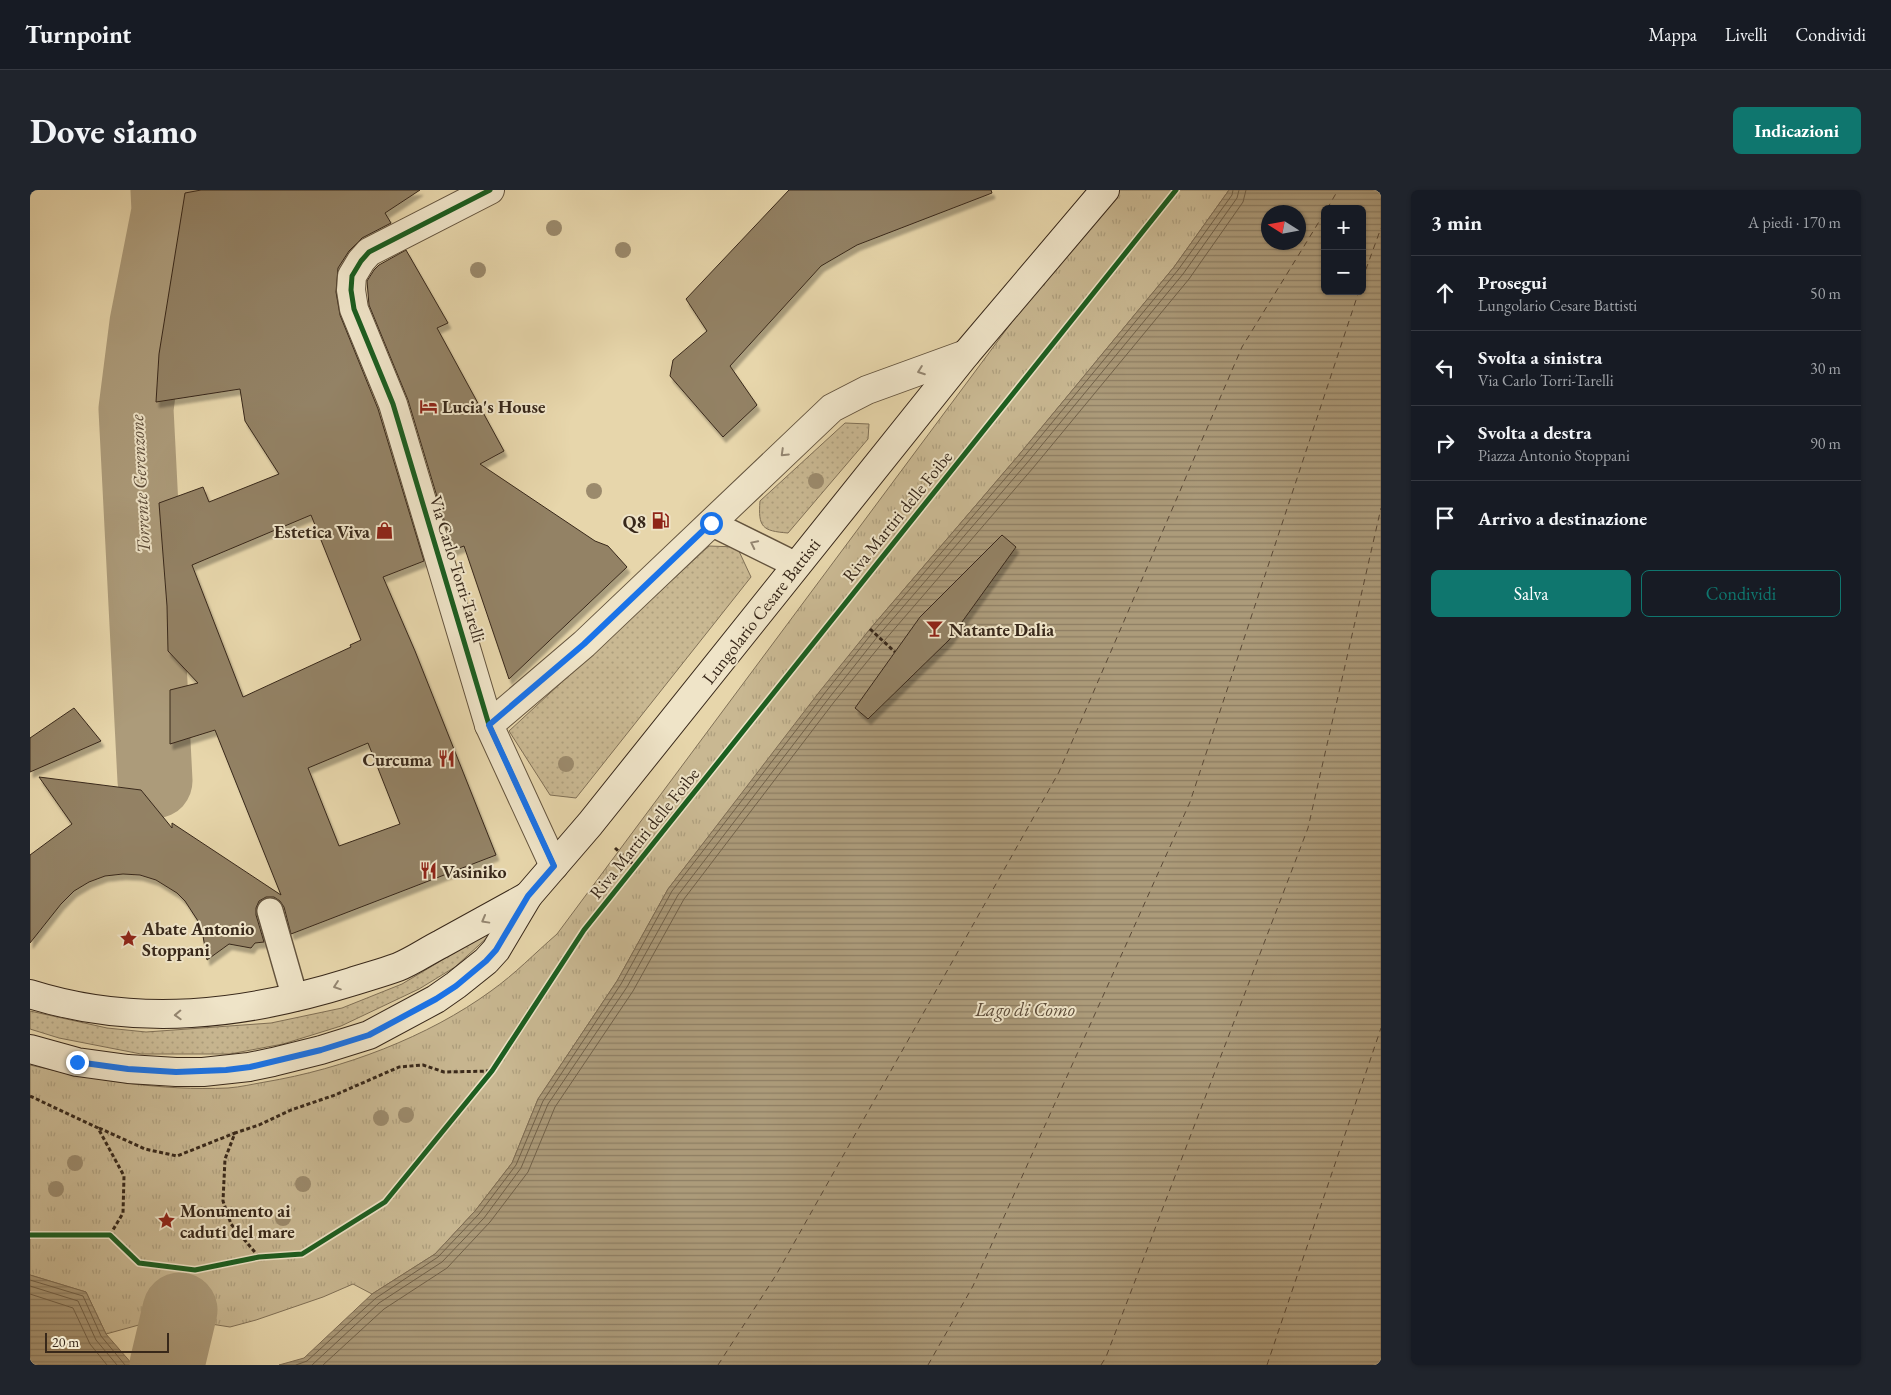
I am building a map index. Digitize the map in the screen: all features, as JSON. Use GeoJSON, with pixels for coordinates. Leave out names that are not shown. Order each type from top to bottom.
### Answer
{"type":"FeatureCollection","features":[{"type":"Feature","properties":{"kind":"main road","name":"Via Carlo Torri-Tarelli"},"geometry":{"type":"LineString","coordinates":[[490,190],[369,252],[352,276],[351,290],[354,309],[393,404],[489,725],[554,866]]}},
{"type":"Feature","properties":{"kind":"main road","name":"Lungolario Cesare Battisti"},"geometry":{"type":"LineString","coordinates":[[528,896],[681,712],[796,565],[966,354],[1105,190]]}},
{"type":"Feature","properties":{"kind":"main road","name":"Lungolario Cesare Battisti"},"geometry":{"type":"LineString","coordinates":[[489,725],[584,644],[832,408],[867,390],[966,354]]}},
{"type":"Feature","properties":{"kind":"main road"},"geometry":{"type":"LineString","coordinates":[[30,994],[56,1002],[116,1012],[175,1015],[222,1012],[295,998],[328,990],[399,966],[528,896]]}},
{"type":"Feature","properties":{"kind":"main road"},"geometry":{"type":"LineString","coordinates":[[30,1049],[77,1062],[128,1069],[203,1072],[250,1067],[345,1043],[369,1035],[415,1011],[443,995],[475,970],[496,950],[528,896]]}},
{"type":"Feature","properties":{"kind":"lane"},"geometry":{"type":"LineString","coordinates":[[711,523],[796,565]]}},
{"type":"Feature","properties":{"kind":"lane"},"geometry":{"type":"LineString","coordinates":[[270,912],[295,998]]}},
{"type":"Feature","properties":{"kind":"path"},"geometry":{"type":"LineString","coordinates":[[870,629],[895,652]]}},
{"type":"Feature","properties":{"kind":"path"},"geometry":{"type":"LineString","coordinates":[[30,1096],[145,1149],[177,1156],[259,1125],[291,1110],[335,1095],[399,1067],[422,1065],[444,1072],[492,1071]]}},
{"type":"Feature","properties":{"kind":"path"},"geometry":{"type":"LineString","coordinates":[[30,1235],[110,1235],[123,1212],[124,1176],[98,1128]]}},
{"type":"Feature","properties":{"kind":"path"},"geometry":{"type":"LineString","coordinates":[[235,1133],[224,1159],[223,1201],[231,1224],[259,1257]]}},
{"type":"Feature","properties":{"kind":"green space"},"geometry":{"type":"Polygon","coordinates":[[[1110,190],[1229,190],[1174,267],[1018,456],[870,629],[668,889],[617,981],[538,1099],[512,1163],[475,1211],[435,1254],[372,1294],[353,1284],[323,1297],[230,1327],[211,1324],[201,1309],[180,1310],[157,1320],[106,1334],[86,1292],[30,1275],[30,1065],[104,1080],[153,1086],[228,1088],[247,1085],[324,1069],[384,1049],[440,1023],[466,1008],[508,978],[557,934],[1110,190]]]}},
{"type":"Feature","properties":{"kind":"green space"},"geometry":{"type":"Polygon","coordinates":[[[845,423],[869,424],[868,439],[788,533],[767,529],[761,522],[760,501],[845,423]]]}},
{"type":"Feature","properties":{"kind":"green space"},"geometry":{"type":"Polygon","coordinates":[[[709,546],[737,547],[751,577],[576,798],[550,795],[509,731],[709,546]]]}},
{"type":"Feature","properties":{"kind":"green space"},"geometry":{"type":"Polygon","coordinates":[[[501,925],[455,967],[419,989],[341,1026],[283,1044],[230,1054],[141,1054],[59,1038],[30,1029],[30,1011],[107,1028],[146,1032],[271,1023],[342,1008],[402,984],[501,925]]]}},
{"type":"Feature","properties":{"kind":"water","name":"Lago di Como"},"geometry":{"type":"Polygon","coordinates":[[[1229,190],[1381,190],[1381,1365],[279,1365],[304,1358],[372,1294],[435,1254],[475,1211],[512,1163],[538,1099],[617,981],[668,889],[870,629],[1018,456],[1174,267],[1229,190]]]}},
{"type":"Feature","properties":{"kind":"water"},"geometry":{"type":"Polygon","coordinates":[[[30,1275],[86,1292],[106,1334],[133,1365],[30,1365],[30,1275]]]}},
{"type":"Feature","properties":{"kind":"building"},"geometry":{"type":"Polygon","coordinates":[[[201,190],[420,190],[385,213],[391,223],[362,238],[349,251],[338,268],[336,292],[340,315],[378,409],[424,561],[383,577],[415,651],[496,855],[291,934],[284,907],[280,901],[274,897],[266,897],[259,901],[256,908],[256,915],[264,942],[255,943],[251,948],[229,944],[207,960],[198,921],[185,901],[177,893],[156,880],[140,875],[105,876],[89,882],[74,891],[61,904],[30,943],[30,855],[72,824],[39,777],[141,790],[172,828],[172,823],[281,895],[215,730],[170,744],[170,690],[198,683],[168,651],[167,606],[159,503],[203,487],[209,502],[279,474],[245,421],[240,389],[156,402],[159,354],[185,193],[201,190]],[[311,515],[192,565],[243,697],[351,647],[350,645],[361,640],[311,515]],[[368,743],[308,768],[339,846],[400,824],[368,743]]]}},
{"type":"Feature","properties":{"kind":"building"},"geometry":{"type":"Polygon","coordinates":[[[789,190],[991,190],[992,193],[857,245],[821,266],[730,366],[757,405],[723,437],[670,376],[673,360],[707,331],[686,299],[789,190]]]}},
{"type":"Feature","properties":{"kind":"building"},"geometry":{"type":"Polygon","coordinates":[[[406,250],[448,323],[437,328],[504,451],[480,464],[595,541],[608,546],[627,567],[509,679],[464,546],[453,550],[408,400],[369,305],[367,281],[374,270],[379,265],[406,250]]]}},
{"type":"Feature","properties":{"kind":"building","name":"Natante Dalia"},"geometry":{"type":"Polygon","coordinates":[[[1002,535],[1016,547],[949,640],[868,719],[855,708],[920,617],[1002,535]]]}},
{"type":"Feature","properties":{"kind":"building"},"geometry":{"type":"Polygon","coordinates":[[[74,708],[101,741],[30,772],[30,738],[74,708]]]}},
{"type":"Feature","properties":{"kind":"waterway","name":"Torrente Gerenzone"},"geometry":{"type":"LineString","coordinates":[[155,781],[136,409],[147,323],[169,211],[168,190]]}},
{"type":"Feature","properties":{"kind":"waterway","name":"Torrente Gerenzone"},"geometry":{"type":"LineString","coordinates":[[167,1365],[180,1310]]}},
{"type":"Feature","properties":{"kind":"ferry route"},"geometry":{"type":"LineString","coordinates":[[1329,205],[1338,190]]}},
{"type":"Feature","properties":{"kind":"ferry route"},"geometry":{"type":"LineString","coordinates":[[718,1365],[776,1275],[1059,772],[1242,347],[1321,219]]}},
{"type":"Feature","properties":{"kind":"ferry route"},"geometry":{"type":"LineString","coordinates":[[1366,269],[1381,228]]}},
{"type":"Feature","properties":{"kind":"ferry route"},"geometry":{"type":"LineString","coordinates":[[928,1365],[973,1286],[1190,802],[1358,295]]}},
{"type":"Feature","properties":{"kind":"ferry route"},"geometry":{"type":"LineString","coordinates":[[1101,1365],[1106,1357],[1308,828],[1381,508]]}},
{"type":"Feature","properties":{"kind":"ferry route"},"geometry":{"type":"LineString","coordinates":[[1267,1365],[1381,1028]]}},
{"type":"Feature","properties":{"kind":"cycle path"},"geometry":{"type":"LineString","coordinates":[[490,190],[369,252],[352,276],[351,290],[354,309],[393,404],[489,725],[554,866]]}},
{"type":"Feature","properties":{"kind":"cycle path","name":"Riva Martiri delle Foibe"},"geometry":{"type":"LineString","coordinates":[[30,1235],[110,1235],[139,1263],[195,1270],[259,1257],[302,1254],[385,1202],[492,1071],[584,930],[1176,190]]}},
{"type":"Feature","properties":{"kind":"place","name":"Lucia's House"},"geometry":{"type":"Point","coordinates":[428,406]}},
{"type":"Feature","properties":{"kind":"place","name":"Q8"},"geometry":{"type":"Point","coordinates":[660,521]}},
{"type":"Feature","properties":{"kind":"place","name":"Estetica Viva"},"geometry":{"type":"Point","coordinates":[384,531]}},
{"type":"Feature","properties":{"kind":"place","name":"Natante Dalia"},"geometry":{"type":"Point","coordinates":[935,629]}},
{"type":"Feature","properties":{"kind":"place","name":"Curcuma"},"geometry":{"type":"Point","coordinates":[446,759]}},
{"type":"Feature","properties":{"kind":"place","name":"Vasiniko"},"geometry":{"type":"Point","coordinates":[428,871]}},
{"type":"Feature","properties":{"kind":"place","name":"Abate Antonio Stoppani"},"geometry":{"type":"Point","coordinates":[128,938]}},
{"type":"Feature","properties":{"kind":"place","name":"Monumento ai caduti del mare"},"geometry":{"type":"Point","coordinates":[166,1220]}},
{"type":"Feature","properties":{"kind":"route"},"geometry":{"type":"LineString","coordinates":[[77,1062],[128,1069],[203,1072],[250,1067],[273,1062],[369,1035],[436,999],[456,986],[486,961],[496,950],[528,896],[554,866],[489,725],[584,644],[711,523]]}}]}
